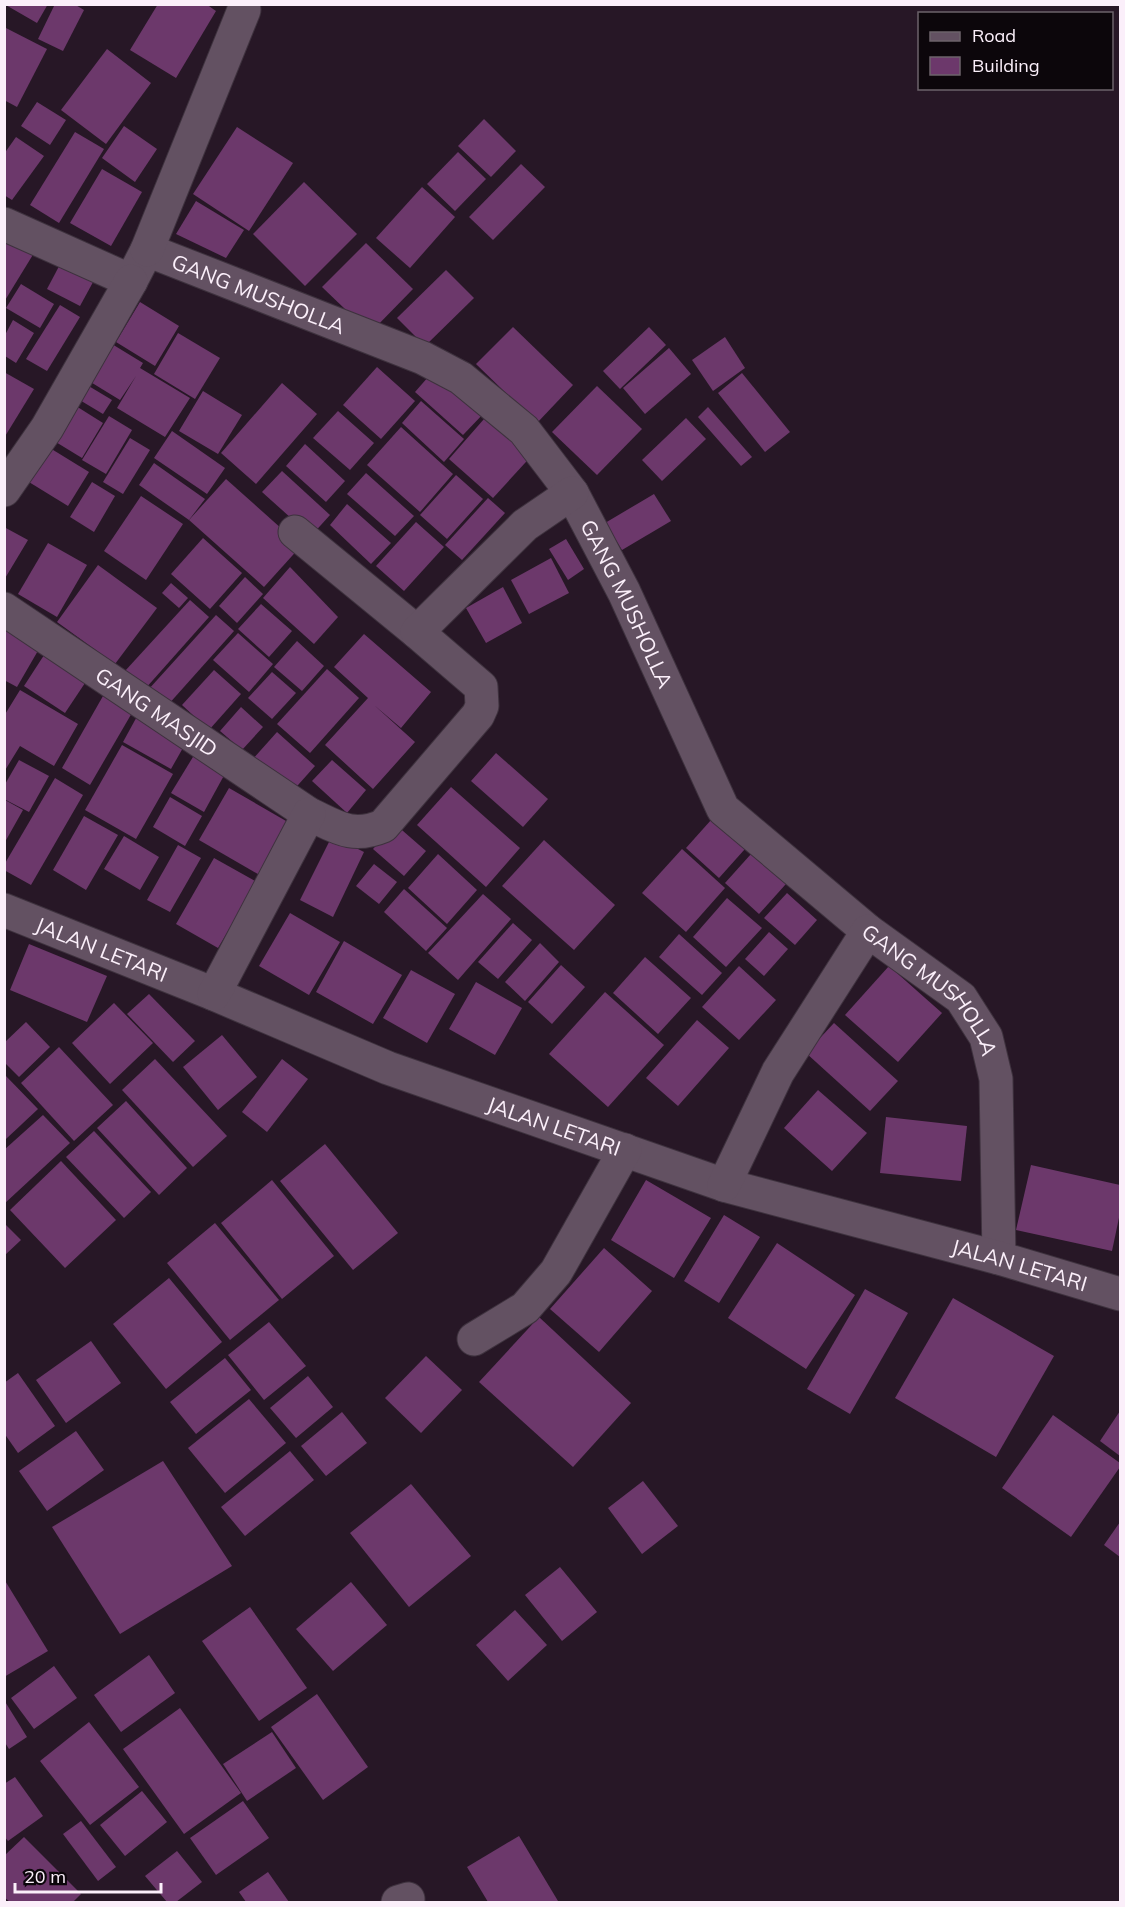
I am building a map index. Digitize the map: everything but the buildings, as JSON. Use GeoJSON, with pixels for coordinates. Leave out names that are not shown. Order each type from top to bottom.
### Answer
{"type":"FeatureCollection","features":[{"type":"Feature","properties":{"kind":"street"},"geometry":{"type":"LineString","coordinates":[[147,250],[244,10]]}},
{"type":"Feature","properties":{"kind":"street"},"geometry":{"type":"LineString","coordinates":[[4,224],[131,281]]}},
{"type":"Feature","properties":{"kind":"street","name":"GANG MUSHOLLA"},"geometry":{"type":"LineString","coordinates":[[4,490],[47,428],[147,250],[423,357],[461,378],[524,430],[572,493],[624,592],[723,809],[868,931],[961,998],[986,1037],[996,1079],[999,1258]]}},
{"type":"Feature","properties":{"kind":"street"},"geometry":{"type":"LineString","coordinates":[[295,532],[417,633],[525,525],[572,493]]}},
{"type":"Feature","properties":{"kind":"street","name":"GANG MASJID"},"geometry":{"type":"LineString","coordinates":[[4,609],[309,814],[352,833],[370,831],[383,826],[478,715],[483,706],[481,687],[417,633]]}},
{"type":"Feature","properties":{"kind":"street"},"geometry":{"type":"LineString","coordinates":[[214,994],[309,814]]}},
{"type":"Feature","properties":{"kind":"street","name":"JALAN LETARI"},"geometry":{"type":"LineString","coordinates":[[4,910],[214,994],[388,1068],[724,1185],[999,1258],[1120,1294]]}},
{"type":"Feature","properties":{"kind":"street"},"geometry":{"type":"LineString","coordinates":[[724,1185],[778,1072],[868,931]]}},
{"type":"Feature","properties":{"kind":"street"},"geometry":{"type":"LineString","coordinates":[[474,1339],[525,1308],[556,1272],[625,1150]]}}]}
